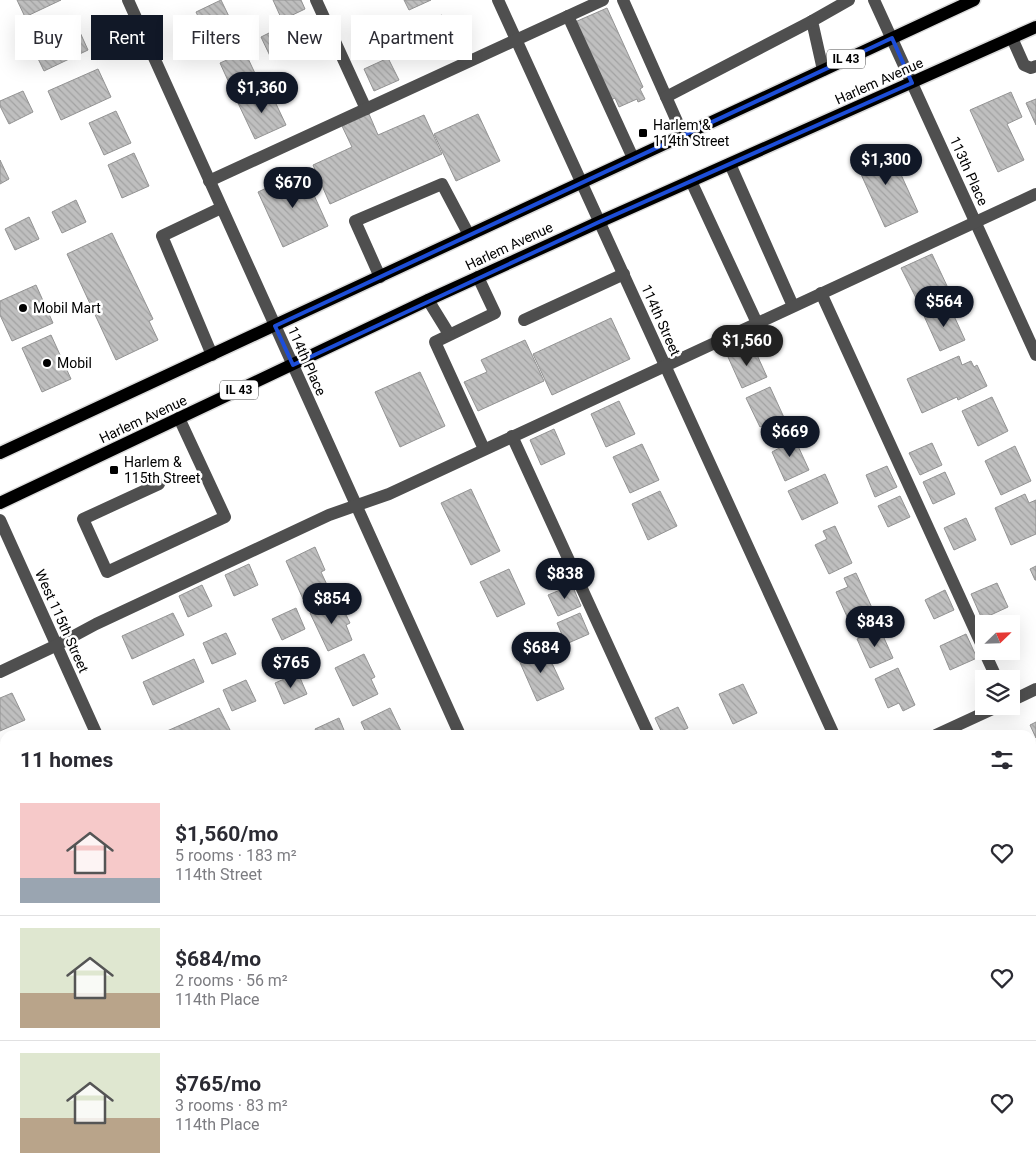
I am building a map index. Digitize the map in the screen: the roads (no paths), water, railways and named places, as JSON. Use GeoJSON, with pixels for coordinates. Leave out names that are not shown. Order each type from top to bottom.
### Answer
{"type":"FeatureCollection","features":[{"type":"Feature","properties":{"kind":"main road","name":"Harlem Avenue"},"geometry":{"type":"LineString","coordinates":[[0,453],[974,0]]}},
{"type":"Feature","properties":{"kind":"main road","name":"Harlem Avenue"},"geometry":{"type":"LineString","coordinates":[[0,503],[478,277],[1036,28]]}},
{"type":"Feature","properties":{"kind":"street","name":"114th Place"},"geometry":{"type":"LineString","coordinates":[[128,0],[458,730]]}},
{"type":"Feature","properties":{"kind":"street"},"geometry":{"type":"LineString","coordinates":[[316,0],[366,109]]}},
{"type":"Feature","properties":{"kind":"street","name":"114th Street"},"geometry":{"type":"LineString","coordinates":[[498,0],[832,730]]}},
{"type":"Feature","properties":{"kind":"street"},"geometry":{"type":"LineString","coordinates":[[209,181],[603,0]]}},
{"type":"Feature","properties":{"kind":"street"},"geometry":{"type":"LineString","coordinates":[[623,0],[683,135]]}},
{"type":"Feature","properties":{"kind":"street"},"geometry":{"type":"LineString","coordinates":[[666,97],[849,0]]}},
{"type":"Feature","properties":{"kind":"street","name":"113th Place"},"geometry":{"type":"LineString","coordinates":[[874,0],[1036,355]]}},
{"type":"Feature","properties":{"kind":"street"},"geometry":{"type":"LineString","coordinates":[[568,16],[633,158]]}},
{"type":"Feature","properties":{"kind":"street"},"geometry":{"type":"LineString","coordinates":[[812,21],[823,70]]}},
{"type":"Feature","properties":{"kind":"street"},"geometry":{"type":"LineString","coordinates":[[1012,38],[1024,65],[1031,68],[1036,66]]}},
{"type":"Feature","properties":{"kind":"street"},"geometry":{"type":"LineString","coordinates":[[730,164],[793,306]]}},
{"type":"Feature","properties":{"kind":"street"},"geometry":{"type":"LineString","coordinates":[[691,181],[757,323]]}},
{"type":"Feature","properties":{"kind":"street"},"geometry":{"type":"LineString","coordinates":[[380,277],[355,221],[442,184],[469,235]]}},
{"type":"Feature","properties":{"kind":"street"},"geometry":{"type":"LineString","coordinates":[[0,672],[96,624],[329,515],[389,494],[1036,194]]}},
{"type":"Feature","properties":{"kind":"street"},"geometry":{"type":"LineString","coordinates":[[212,355],[162,236],[221,208]]}},
{"type":"Feature","properties":{"kind":"street"},"geometry":{"type":"LineString","coordinates":[[524,320],[624,274]]}},
{"type":"Feature","properties":{"kind":"street"},"geometry":{"type":"LineString","coordinates":[[478,277],[494,313],[435,342],[484,449]]}},
{"type":"Feature","properties":{"kind":"street"},"geometry":{"type":"LineString","coordinates":[[821,294],[975,630]]}},
{"type":"Feature","properties":{"kind":"street"},"geometry":{"type":"LineString","coordinates":[[428,300],[449,334]]}},
{"type":"Feature","properties":{"kind":"street"},"geometry":{"type":"LineString","coordinates":[[159,484],[83,519],[107,572],[225,516],[179,418]]}},
{"type":"Feature","properties":{"kind":"street"},"geometry":{"type":"LineString","coordinates":[[512,436],[647,730]]}},
{"type":"Feature","properties":{"kind":"street","name":"West 115th Street"},"geometry":{"type":"LineString","coordinates":[[0,520],[96,730]]}},
{"type":"Feature","properties":{"kind":"street"},"geometry":{"type":"LineString","coordinates":[[1020,697],[1036,689]]}},
{"type":"Feature","properties":{"kind":"street"},"geometry":{"type":"LineString","coordinates":[[947,730],[979,715]]}},
{"type":"Feature","properties":{"kind":"place","name":"Harlem & 114th Street"},"geometry":{"type":"Point","coordinates":[643,133]}},
{"type":"Feature","properties":{"kind":"place","name":"Mobil Mart"},"geometry":{"type":"Point","coordinates":[23,308]}},
{"type":"Feature","properties":{"kind":"place","name":"Mobil"},"geometry":{"type":"Point","coordinates":[47,363]}},
{"type":"Feature","properties":{"kind":"place","name":"Harlem & 115th Street"},"geometry":{"type":"Point","coordinates":[114,470]}}]}
